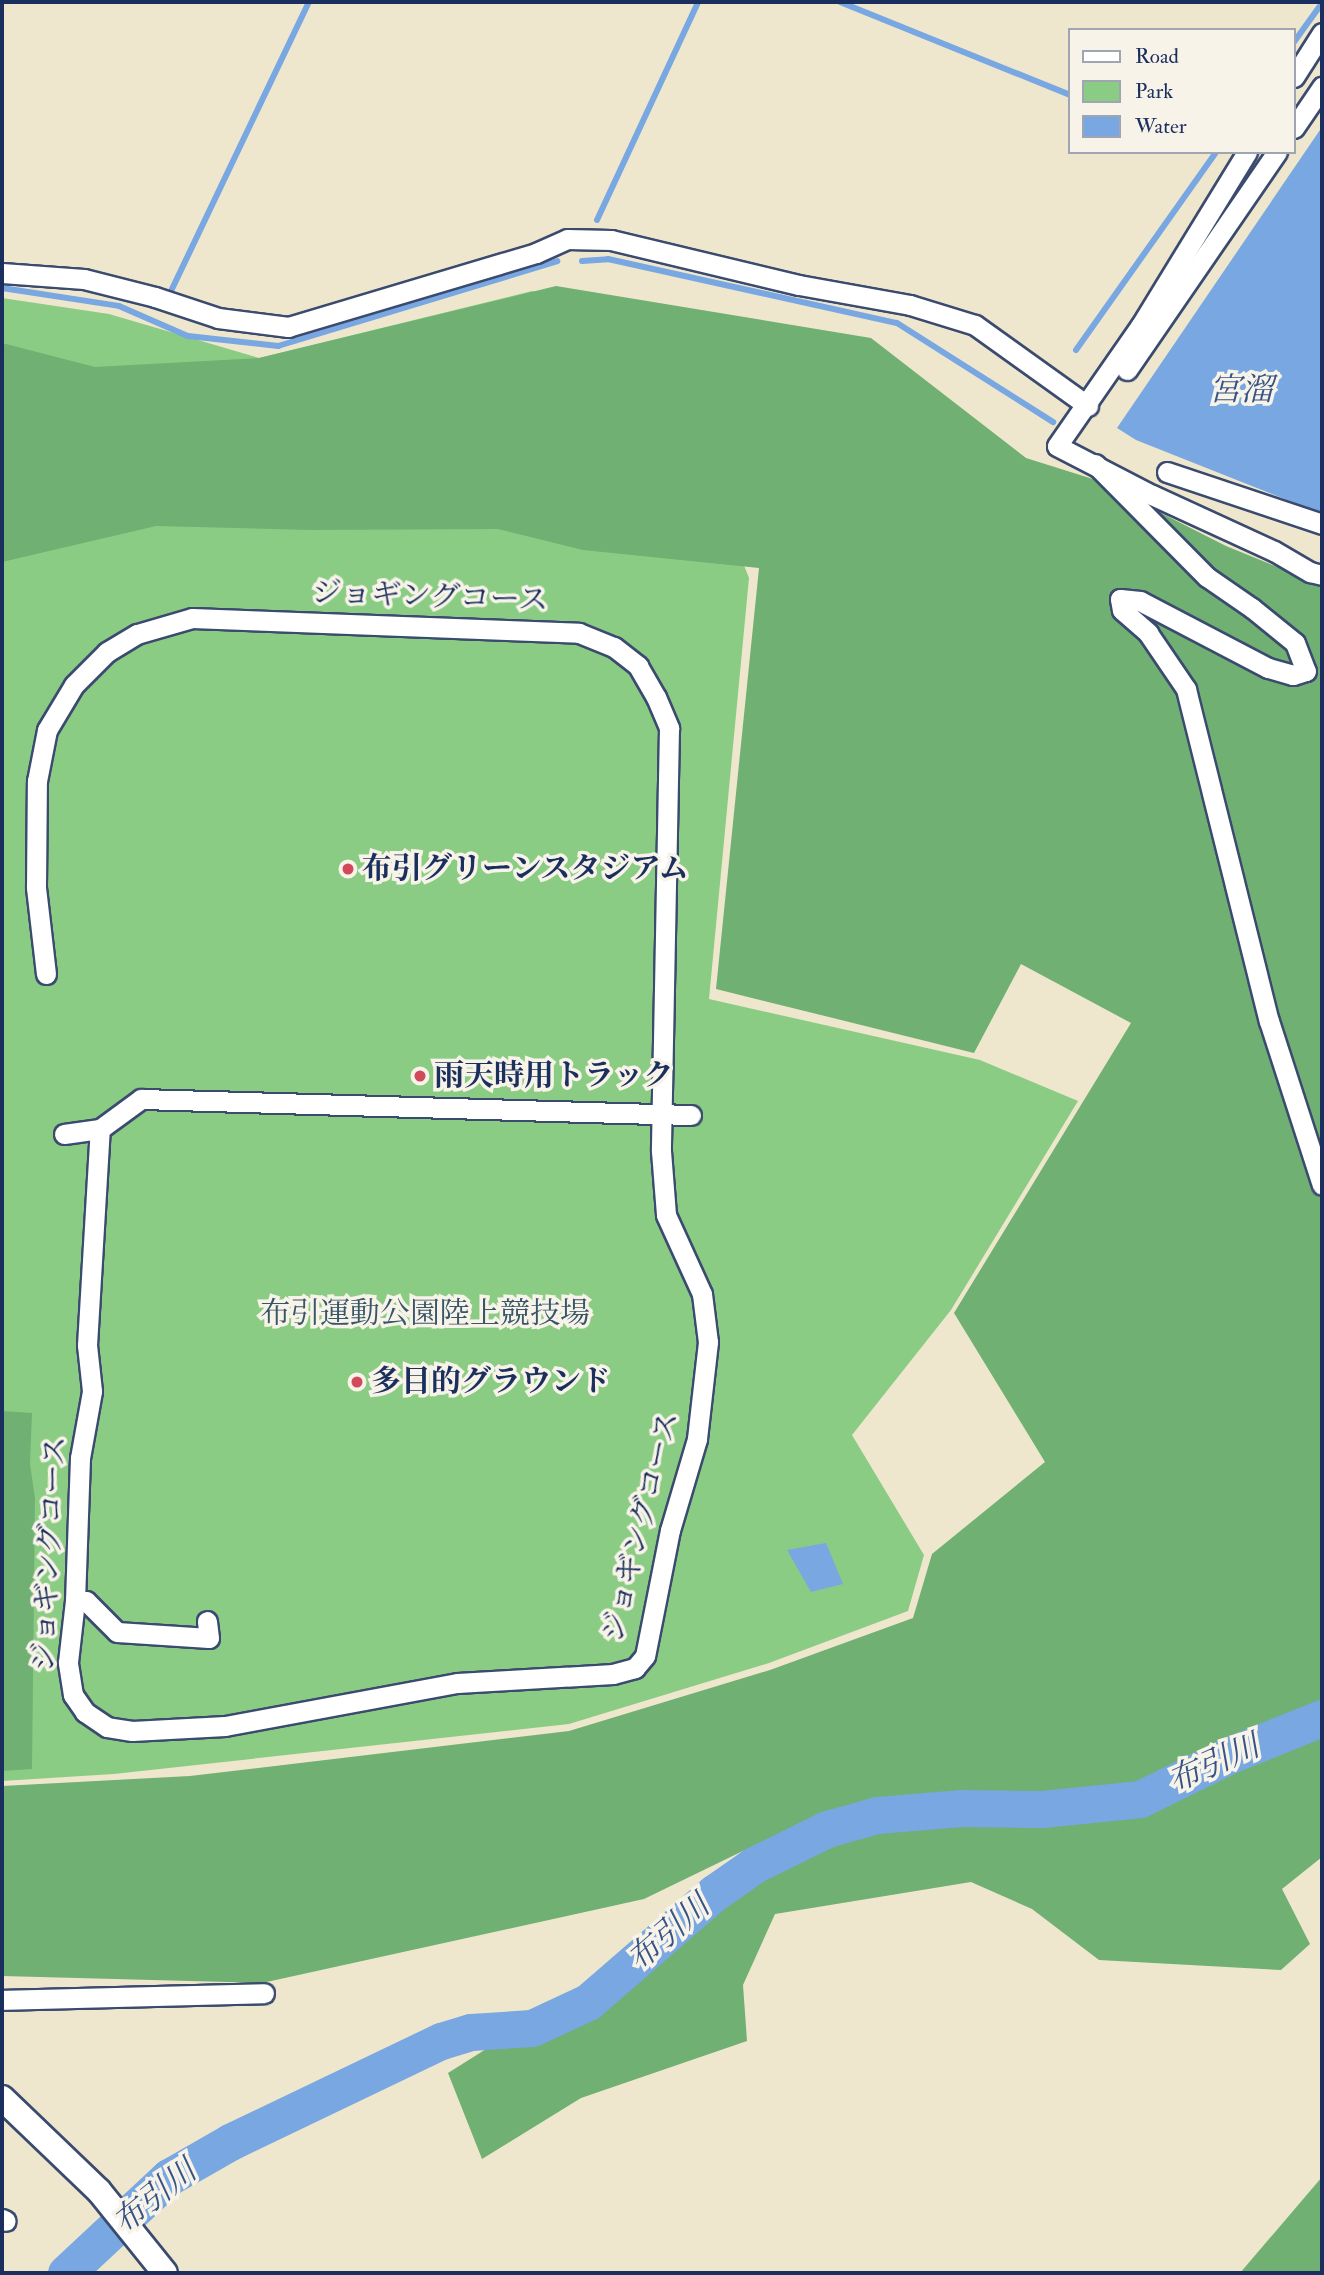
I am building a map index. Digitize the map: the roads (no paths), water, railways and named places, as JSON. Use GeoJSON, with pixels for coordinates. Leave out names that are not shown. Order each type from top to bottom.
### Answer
{"type":"FeatureCollection","features":[{"type":"Feature","properties":{"kind":"main road"},"geometry":{"type":"LineString","coordinates":[[2,2098],[99,2192],[165,2273]]}},
{"type":"Feature","properties":{"kind":"street"},"geometry":{"type":"LineString","coordinates":[[1296,74],[1322,33]]}},
{"type":"Feature","properties":{"kind":"street"},"geometry":{"type":"LineString","coordinates":[[1296,125],[1322,87]]}},
{"type":"Feature","properties":{"kind":"street"},"geometry":{"type":"LineString","coordinates":[[1246,154],[1088,406],[1057,446],[1152,495],[1274,551],[1310,572],[1322,575]]}},
{"type":"Feature","properties":{"kind":"street"},"geometry":{"type":"LineString","coordinates":[[1087,428],[1276,154]]}},
{"type":"Feature","properties":{"kind":"street"},"geometry":{"type":"LineString","coordinates":[[2,273],[84,279],[155,297],[218,318],[288,327],[536,253],[567,239],[611,240],[799,285],[910,305],[975,325],[1088,406]]}},
{"type":"Feature","properties":{"kind":"street"},"geometry":{"type":"LineString","coordinates":[[1095,464],[1208,577],[1295,643],[1306,671],[1293,675],[1268,668],[1140,601],[1119,599],[1122,610],[1147,633],[1186,688],[1269,1021],[1322,1185]]}},
{"type":"Feature","properties":{"kind":"street"},"geometry":{"type":"LineString","coordinates":[[1167,472],[1322,524]]}},
{"type":"Feature","properties":{"kind":"street","name":"ジョギングコース"},"geometry":{"type":"LineString","coordinates":[[46,974],[36,887],[37,780],[47,730],[74,685],[107,652],[137,634],[192,618],[579,633],[614,647],[638,666],[656,697],[669,728],[662,1113],[666,1215],[702,1294],[708,1342],[697,1439],[670,1530],[645,1656],[635,1668],[613,1674],[457,1683],[225,1726],[132,1731],[107,1727],[85,1712],[73,1695],[68,1662],[75,1601],[79,1469],[92,1391],[87,1345],[100,1129]]}},
{"type":"Feature","properties":{"kind":"street"},"geometry":{"type":"LineString","coordinates":[[64,1134],[100,1129],[141,1099],[691,1115]]}},
{"type":"Feature","properties":{"kind":"street"},"geometry":{"type":"LineString","coordinates":[[75,1601],[86,1601],[117,1632],[209,1638],[207,1621]]}},
{"type":"Feature","properties":{"kind":"street"},"geometry":{"type":"LineString","coordinates":[[2,2000],[264,1993]]}},
{"type":"Feature","properties":{"kind":"water","name":"宮溜"},"geometry":{"type":"Polygon","coordinates":[[[1322,127],[1322,514],[1136,440],[1117,428],[1322,127]]]}},
{"type":"Feature","properties":{"kind":"water"},"geometry":{"type":"Polygon","coordinates":[[[826,1543],[843,1584],[811,1592],[787,1550],[826,1543]]]}},
{"type":"Feature","properties":{"kind":"waterway"},"geometry":{"type":"LineString","coordinates":[[172,289],[309,2]]}},
{"type":"Feature","properties":{"kind":"waterway"},"geometry":{"type":"LineString","coordinates":[[597,220],[698,2]]}},
{"type":"Feature","properties":{"kind":"waterway"},"geometry":{"type":"LineString","coordinates":[[840,2],[1068,94]]}},
{"type":"Feature","properties":{"kind":"waterway"},"geometry":{"type":"LineString","coordinates":[[1296,39],[1322,3]]}},
{"type":"Feature","properties":{"kind":"waterway"},"geometry":{"type":"LineString","coordinates":[[1076,350],[1215,154]]}},
{"type":"Feature","properties":{"kind":"waterway"},"geometry":{"type":"LineString","coordinates":[[582,261],[608,259],[897,323],[1053,422]]}},
{"type":"Feature","properties":{"kind":"waterway"},"geometry":{"type":"LineString","coordinates":[[2,288],[119,306],[188,336],[278,346],[557,261]]}},
{"type":"Feature","properties":{"kind":"waterway","name":"布引川"},"geometry":{"type":"LineString","coordinates":[[66,2273],[169,2177],[230,2142],[441,2041],[471,2032],[532,2028],[588,2002],[714,1893],[754,1865],[827,1829],[877,1815],[962,1808],[1042,1809],[1140,1799],[1232,1754],[1322,1718]]}},
{"type":"Feature","properties":{"kind":"place","name":"布引グリーンスタジアム"},"geometry":{"type":"Point","coordinates":[348,869]}},
{"type":"Feature","properties":{"kind":"place","name":"雨天時用トラック"},"geometry":{"type":"Point","coordinates":[420,1076]}},
{"type":"Feature","properties":{"kind":"place","name":"多目的グラウンド"},"geometry":{"type":"Point","coordinates":[357,1382]}},
{"type":"Feature","properties":{"kind":"park label","name":"布引運動公園陸上競技場"},"geometry":{"type":"Point","coordinates":[425,1314]}}]}
